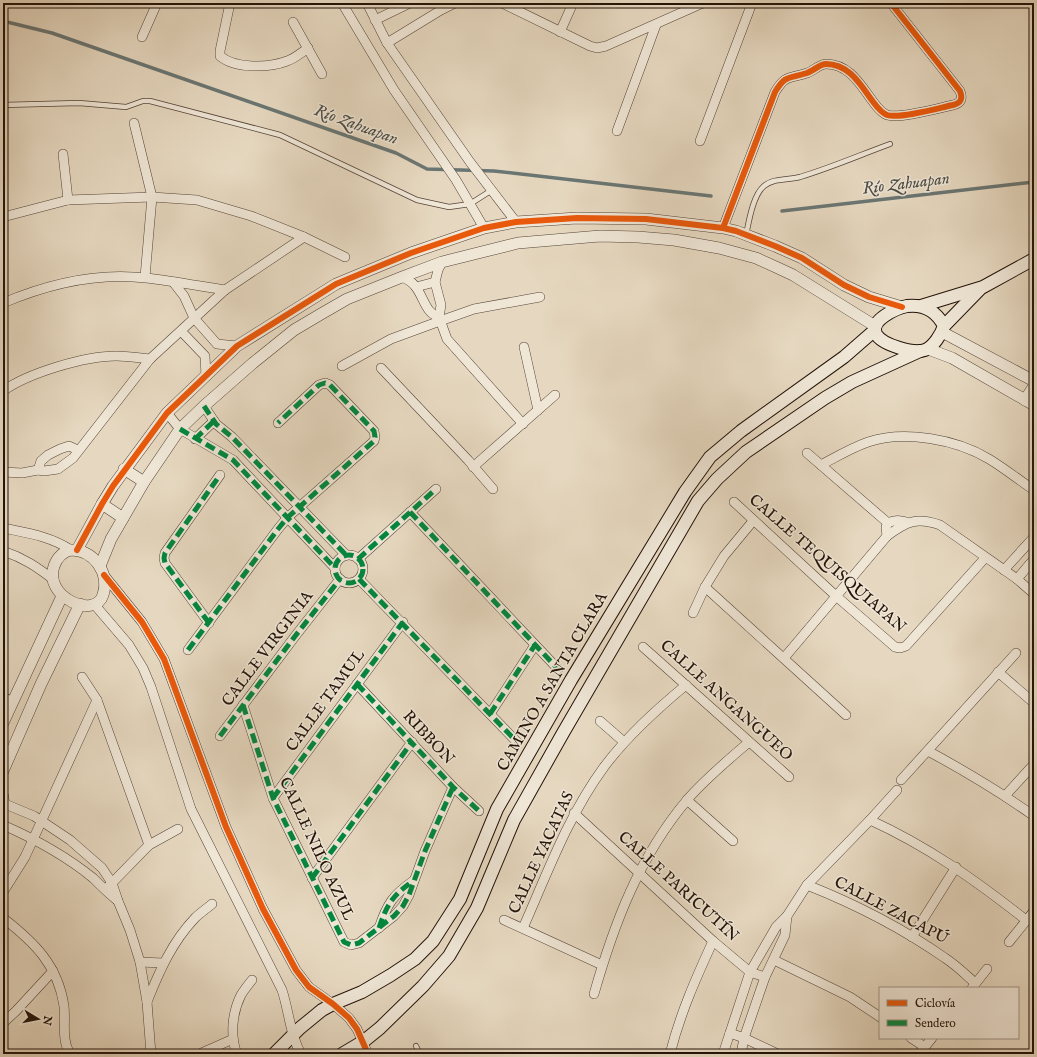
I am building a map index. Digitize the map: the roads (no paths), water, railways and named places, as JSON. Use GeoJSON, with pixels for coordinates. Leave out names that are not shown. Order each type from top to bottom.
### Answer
{"type":"FeatureCollection","features":[{"type":"Feature","properties":{"kind":"main road"},"geometry":{"type":"LineString","coordinates":[[924,350],[900,348],[888,343],[877,335],[875,328],[883,317],[902,307],[921,306],[983,287],[1034,259]]}},
{"type":"Feature","properties":{"kind":"main road"},"geometry":{"type":"LineString","coordinates":[[342,1054],[364,1041],[380,1028],[423,986],[449,956],[477,908],[514,820],[698,501],[717,479],[746,452],[825,398],[852,382],[924,350],[983,287]]}},
{"type":"Feature","properties":{"kind":"main road"},"geometry":{"type":"LineString","coordinates":[[921,306],[933,312],[940,319],[943,329]]}},
{"type":"Feature","properties":{"kind":"main road","name":"CAMINO A SANTA CLARA"},"geometry":{"type":"LineString","coordinates":[[274,1054],[311,1019],[333,1004],[362,992],[415,960],[433,940],[460,899],[497,809],[575,673],[681,498],[710,457],[741,430],[844,357],[875,328]]}},
{"type":"Feature","properties":{"kind":"street"},"geometry":{"type":"LineString","coordinates":[[142,37],[157,3]]}},
{"type":"Feature","properties":{"kind":"street"},"geometry":{"type":"LineString","coordinates":[[230,3],[220,51],[220,56],[225,60],[253,66],[277,64],[288,61],[308,48]]}},
{"type":"Feature","properties":{"kind":"street"},"geometry":{"type":"LineString","coordinates":[[342,3],[394,90],[441,157],[484,228]]}},
{"type":"Feature","properties":{"kind":"street"},"geometry":{"type":"LineString","coordinates":[[367,3],[387,43],[470,162],[516,222]]}},
{"type":"Feature","properties":{"kind":"street"},"geometry":{"type":"LineString","coordinates":[[375,20],[410,3]]}},
{"type":"Feature","properties":{"kind":"street"},"geometry":{"type":"LineString","coordinates":[[387,43],[439,7],[455,3]]}},
{"type":"Feature","properties":{"kind":"street"},"geometry":{"type":"LineString","coordinates":[[502,3],[560,32],[597,48],[606,46],[656,25],[703,3]]}},
{"type":"Feature","properties":{"kind":"street"},"geometry":{"type":"LineString","coordinates":[[560,32],[573,3]]}},
{"type":"Feature","properties":{"kind":"street"},"geometry":{"type":"LineString","coordinates":[[700,141],[752,3]]}},
{"type":"Feature","properties":{"kind":"street"},"geometry":{"type":"LineString","coordinates":[[723,228],[775,92],[780,84],[788,77],[807,73],[825,64],[840,66],[852,75],[878,109],[887,115],[905,115],[959,104],[962,96],[960,91],[894,7]]}},
{"type":"Feature","properties":{"kind":"street"},"geometry":{"type":"LineString","coordinates":[[294,22],[322,74]]}},
{"type":"Feature","properties":{"kind":"street"},"geometry":{"type":"LineString","coordinates":[[617,131],[656,25]]}},
{"type":"Feature","properties":{"kind":"street"},"geometry":{"type":"LineString","coordinates":[[134,123],[152,197],[145,277]]}},
{"type":"Feature","properties":{"kind":"street"},"geometry":{"type":"LineString","coordinates":[[63,154],[68,200]]}},
{"type":"Feature","properties":{"kind":"street"},"geometry":{"type":"LineString","coordinates":[[3,217],[68,200],[152,197],[197,200],[251,216],[304,237],[345,257]]}},
{"type":"Feature","properties":{"kind":"street"},"geometry":{"type":"LineString","coordinates":[[875,328],[808,285],[778,268],[756,258],[720,248],[674,240],[600,236],[518,243],[442,262],[347,299],[294,330],[253,363],[180,429],[144,482],[111,539],[102,570],[105,590],[102,598],[94,604],[80,604],[72,602],[62,596],[55,586],[52,571],[56,560],[65,552],[74,550],[124,469],[167,413],[237,346],[336,284],[411,253],[484,228],[516,222],[577,218],[646,219],[723,228],[746,235],[786,251],[869,297],[902,307]]}},
{"type":"Feature","properties":{"kind":"street"},"geometry":{"type":"LineString","coordinates":[[3,472],[22,473],[38,470],[58,469],[73,458],[150,359],[225,290],[304,237]]}},
{"type":"Feature","properties":{"kind":"street"},"geometry":{"type":"LineString","coordinates":[[778,268],[786,251]]}},
{"type":"Feature","properties":{"kind":"street"},"geometry":{"type":"LineString","coordinates":[[442,262],[434,282],[441,305],[440,319],[447,339],[523,424]]}},
{"type":"Feature","properties":{"kind":"street"},"geometry":{"type":"LineString","coordinates":[[808,285],[818,268]]}},
{"type":"Feature","properties":{"kind":"street"},"geometry":{"type":"LineString","coordinates":[[3,303],[28,292],[65,282],[108,277],[145,277],[225,290]]}},
{"type":"Feature","properties":{"kind":"street"},"geometry":{"type":"LineString","coordinates":[[402,277],[416,287],[429,312],[440,319]]}},
{"type":"Feature","properties":{"kind":"street"},"geometry":{"type":"LineString","coordinates":[[173,282],[184,296],[194,318],[217,344],[237,346]]}},
{"type":"Feature","properties":{"kind":"street"},"geometry":{"type":"LineString","coordinates":[[416,287],[434,282]]}},
{"type":"Feature","properties":{"kind":"street"},"geometry":{"type":"LineString","coordinates":[[342,366],[391,338],[440,319],[474,309],[540,297]]}},
{"type":"Feature","properties":{"kind":"street"},"geometry":{"type":"LineString","coordinates":[[943,329],[1034,381]]}},
{"type":"Feature","properties":{"kind":"street"},"geometry":{"type":"LineString","coordinates":[[181,331],[204,356],[206,376]]}},
{"type":"Feature","properties":{"kind":"street"},"geometry":{"type":"LineString","coordinates":[[204,356],[217,344]]}},
{"type":"Feature","properties":{"kind":"street"},"geometry":{"type":"LineString","coordinates":[[524,347],[538,410]]}},
{"type":"Feature","properties":{"kind":"street"},"geometry":{"type":"LineString","coordinates":[[924,350],[952,358],[1030,402],[1034,386]]}},
{"type":"Feature","properties":{"kind":"street"},"geometry":{"type":"LineString","coordinates":[[3,391],[12,384],[49,369],[90,358],[116,356],[150,359]]}},
{"type":"Feature","properties":{"kind":"street"},"geometry":{"type":"LineString","coordinates":[[380,368],[493,489]]}},
{"type":"Feature","properties":{"kind":"street"},"geometry":{"type":"LineString","coordinates":[[188,650],[288,517],[374,441],[375,437],[374,431],[330,385],[325,383],[319,385],[278,423]]}},
{"type":"Feature","properties":{"kind":"street"},"geometry":{"type":"LineString","coordinates":[[473,467],[555,395]]}},
{"type":"Feature","properties":{"kind":"street"},"geometry":{"type":"LineString","coordinates":[[204,406],[219,428],[232,437],[346,555],[354,556],[361,562],[363,570],[359,579],[352,583],[343,582],[336,576],[335,568],[338,560],[346,555]]}},
{"type":"Feature","properties":{"kind":"street"},"geometry":{"type":"LineString","coordinates":[[167,413],[180,429],[233,460],[335,568]]}},
{"type":"Feature","properties":{"kind":"street"},"geometry":{"type":"LineString","coordinates":[[195,439],[214,421]]}},
{"type":"Feature","properties":{"kind":"street"},"geometry":{"type":"LineString","coordinates":[[821,465],[847,450],[869,442],[892,437],[934,439],[952,442],[989,459],[1034,490]]}},
{"type":"Feature","properties":{"kind":"street"},"geometry":{"type":"LineString","coordinates":[[38,470],[40,461],[60,449],[69,446],[78,450]]}},
{"type":"Feature","properties":{"kind":"street"},"geometry":{"type":"LineString","coordinates":[[233,460],[245,451]]}},
{"type":"Feature","properties":{"kind":"street"},"geometry":{"type":"LineString","coordinates":[[807,453],[888,523]]}},
{"type":"Feature","properties":{"kind":"street"},"geometry":{"type":"LineString","coordinates":[[124,469],[144,482]]}},
{"type":"Feature","properties":{"kind":"street"},"geometry":{"type":"LineString","coordinates":[[209,623],[165,563],[164,558],[165,553],[220,475]]}},
{"type":"Feature","properties":{"kind":"street"},"geometry":{"type":"LineString","coordinates":[[358,559],[436,489]]}},
{"type":"Feature","properties":{"kind":"street","name":"CALLE TEQUISQUIAPAN"},"geometry":{"type":"LineString","coordinates":[[734,502],[836,596],[895,647],[900,648],[906,646],[985,558]]}},
{"type":"Feature","properties":{"kind":"street"},"geometry":{"type":"LineString","coordinates":[[102,504],[123,518]]}},
{"type":"Feature","properties":{"kind":"street"},"geometry":{"type":"LineString","coordinates":[[410,512],[558,669]]}},
{"type":"Feature","properties":{"kind":"street"},"geometry":{"type":"LineString","coordinates":[[693,613],[705,587],[724,556],[753,520]]}},
{"type":"Feature","properties":{"kind":"street"},"geometry":{"type":"LineString","coordinates":[[887,536],[886,527],[888,523],[895,520],[901,520],[909,523]]}},
{"type":"Feature","properties":{"kind":"street"},"geometry":{"type":"LineString","coordinates":[[784,658],[887,536],[909,523],[919,520],[929,521],[940,526],[1017,579],[1034,594]]}},
{"type":"Feature","properties":{"kind":"street"},"geometry":{"type":"LineString","coordinates":[[3,528],[49,539],[74,550],[88,554],[142,622],[164,659],[226,826],[267,916],[302,980],[349,1018],[364,1041],[368,1054]]}},
{"type":"Feature","properties":{"kind":"street"},"geometry":{"type":"LineString","coordinates":[[1004,570],[1034,537]]}},
{"type":"Feature","properties":{"kind":"street"},"geometry":{"type":"LineString","coordinates":[[3,551],[31,563],[54,580]]}},
{"type":"Feature","properties":{"kind":"street"},"geometry":{"type":"LineString","coordinates":[[1017,579],[1034,559]]}},
{"type":"Feature","properties":{"kind":"street","name":"CALLE VIRGINIA"},"geometry":{"type":"LineString","coordinates":[[220,736],[340,579]]}},
{"type":"Feature","properties":{"kind":"street"},"geometry":{"type":"LineString","coordinates":[[359,579],[403,622],[517,742]]}},
{"type":"Feature","properties":{"kind":"street"},"geometry":{"type":"LineString","coordinates":[[705,587],[846,715]]}},
{"type":"Feature","properties":{"kind":"street"},"geometry":{"type":"LineString","coordinates":[[3,723],[8,697],[24,677],[62,596]]}},
{"type":"Feature","properties":{"kind":"street"},"geometry":{"type":"LineString","coordinates":[[3,771],[41,684],[80,604]]}},
{"type":"Feature","properties":{"kind":"street"},"geometry":{"type":"LineString","coordinates":[[94,604],[129,645],[143,668],[151,687],[191,810],[282,990],[297,1047],[301,1054]]}},
{"type":"Feature","properties":{"kind":"street","name":"CALLE TAMUL"},"geometry":{"type":"LineString","coordinates":[[273,798],[403,622]]}},
{"type":"Feature","properties":{"kind":"street"},"geometry":{"type":"LineString","coordinates":[[490,714],[535,645]]}},
{"type":"Feature","properties":{"kind":"street","name":"CALLE ANGANGUEO"},"geometry":{"type":"LineString","coordinates":[[643,647],[789,777]]}},
{"type":"Feature","properties":{"kind":"street"},"geometry":{"type":"LineString","coordinates":[[901,780],[1016,653]]}},
{"type":"Feature","properties":{"kind":"street"},"geometry":{"type":"LineString","coordinates":[[998,672],[1034,703]]}},
{"type":"Feature","properties":{"kind":"street"},"geometry":{"type":"LineString","coordinates":[[24,677],[41,684]]}},
{"type":"Feature","properties":{"kind":"street"},"geometry":{"type":"LineString","coordinates":[[82,677],[96,700],[149,845]]}},
{"type":"Feature","properties":{"kind":"street","name":"RIBBON"},"geometry":{"type":"LineString","coordinates":[[357,684],[453,787],[479,810]]}},
{"type":"Feature","properties":{"kind":"street","name":"CALLE YACATAS"},"geometry":{"type":"LineString","coordinates":[[523,928],[574,813],[604,767],[624,742],[644,721],[686,685]]}},
{"type":"Feature","properties":{"kind":"street"},"geometry":{"type":"LineString","coordinates":[[3,892],[25,857],[96,700]]}},
{"type":"Feature","properties":{"kind":"street","name":"CALLE NILO AZUL"},"geometry":{"type":"LineString","coordinates":[[243,705],[273,798],[344,942],[351,945],[359,943],[394,916],[403,906],[409,896],[413,881],[453,787]]}},
{"type":"Feature","properties":{"kind":"street"},"geometry":{"type":"LineString","coordinates":[[600,721],[624,742]]}},
{"type":"Feature","properties":{"kind":"street"},"geometry":{"type":"LineString","coordinates":[[312,878],[412,742]]}},
{"type":"Feature","properties":{"kind":"street"},"geometry":{"type":"LineString","coordinates":[[594,994],[616,922],[638,873],[665,830],[687,800],[716,771],[749,742]]}},
{"type":"Feature","properties":{"kind":"street"},"geometry":{"type":"LineString","coordinates":[[928,751],[967,772],[1034,816]]}},
{"type":"Feature","properties":{"kind":"street"},"geometry":{"type":"LineString","coordinates":[[1005,796],[1034,764]]}},
{"type":"Feature","properties":{"kind":"street"},"geometry":{"type":"LineString","coordinates":[[723,1054],[750,972],[776,927],[787,916],[807,885],[897,790]]}},
{"type":"Feature","properties":{"kind":"street"},"geometry":{"type":"LineString","coordinates":[[3,793],[4,806],[42,821],[70,840],[102,868],[112,883],[130,930],[140,962],[147,1002],[151,1054]]}},
{"type":"Feature","properties":{"kind":"street"},"geometry":{"type":"LineString","coordinates":[[687,800],[733,841]]}},
{"type":"Feature","properties":{"kind":"street","name":"CALLE PARICUTÍN"},"geometry":{"type":"LineString","coordinates":[[574,813],[713,941],[750,972],[765,977]]}},
{"type":"Feature","properties":{"kind":"street"},"geometry":{"type":"LineString","coordinates":[[870,820],[933,852],[997,897],[1026,920]]}},
{"type":"Feature","properties":{"kind":"street"},"geometry":{"type":"LineString","coordinates":[[3,825],[60,854],[93,879],[118,901]]}},
{"type":"Feature","properties":{"kind":"street"},"geometry":{"type":"LineString","coordinates":[[104,890],[149,845],[178,829]]}},
{"type":"Feature","properties":{"kind":"street"},"geometry":{"type":"LineString","coordinates":[[912,937],[956,868]]}},
{"type":"Feature","properties":{"kind":"street","name":"CALLE ZACAPÚ"},"geometry":{"type":"LineString","coordinates":[[807,885],[859,908],[912,937],[946,958],[974,986]]}},
{"type":"Feature","properties":{"kind":"street"},"geometry":{"type":"LineString","coordinates":[[147,1002],[163,962],[178,939],[195,918],[212,904]]}},
{"type":"Feature","properties":{"kind":"street"},"geometry":{"type":"LineString","coordinates":[[1009,942],[1034,911]]}},
{"type":"Feature","properties":{"kind":"street"},"geometry":{"type":"LineString","coordinates":[[740,1054],[765,977],[785,935],[787,916]]}},
{"type":"Feature","properties":{"kind":"street"},"geometry":{"type":"LineString","coordinates":[[3,918],[20,931],[34,945],[46,959],[53,971],[64,1006],[64,1041],[70,1054]]}},
{"type":"Feature","properties":{"kind":"street"},"geometry":{"type":"LineString","coordinates":[[504,920],[602,965]]}},
{"type":"Feature","properties":{"kind":"street"},"geometry":{"type":"LineString","coordinates":[[670,1054],[677,1028],[693,984],[713,941]]}},
{"type":"Feature","properties":{"kind":"street"},"geometry":{"type":"LineString","coordinates":[[774,960],[850,997],[879,1016]]}},
{"type":"Feature","properties":{"kind":"street"},"geometry":{"type":"LineString","coordinates":[[140,962],[163,962]]}},
{"type":"Feature","properties":{"kind":"street"},"geometry":{"type":"LineString","coordinates":[[974,986],[987,969]]}},
{"type":"Feature","properties":{"kind":"street"},"geometry":{"type":"LineString","coordinates":[[3,1023],[53,971]]}},
{"type":"Feature","properties":{"kind":"street"},"geometry":{"type":"LineString","coordinates":[[237,1054],[233,1039],[233,1026],[241,996],[252,980]]}},
{"type":"Feature","properties":{"kind":"street"},"geometry":{"type":"LineString","coordinates":[[730,1033],[778,1054]]}},
{"type":"Feature","properties":{"kind":"street"},"geometry":{"type":"LineString","coordinates":[[199,1054],[233,1039]]}},
{"type":"Feature","properties":{"kind":"street"},"geometry":{"type":"LineString","coordinates":[[912,1039],[922,1050],[931,1039]]}},
{"type":"Feature","properties":{"kind":"lane"},"geometry":{"type":"LineString","coordinates":[[3,105],[79,104],[126,107],[143,101],[150,101],[280,135],[417,200],[449,207],[470,204],[492,190]]}},
{"type":"Feature","properties":{"kind":"lane"},"geometry":{"type":"LineString","coordinates":[[746,235],[757,194],[764,186],[772,182],[799,177],[890,144]]}},
{"type":"Feature","properties":{"kind":"lane"},"geometry":{"type":"LineString","coordinates":[[416,1046],[420,1054]]}},
{"type":"Feature","properties":{"kind":"waterway","name":"Río Zahuapan"},"geometry":{"type":"LineString","coordinates":[[3,21],[52,33],[396,153],[427,169],[494,171],[711,196]]}},
{"type":"Feature","properties":{"kind":"waterway","name":"Río Zahuapan"},"geometry":{"type":"LineString","coordinates":[[782,211],[1034,182]]}}]}
